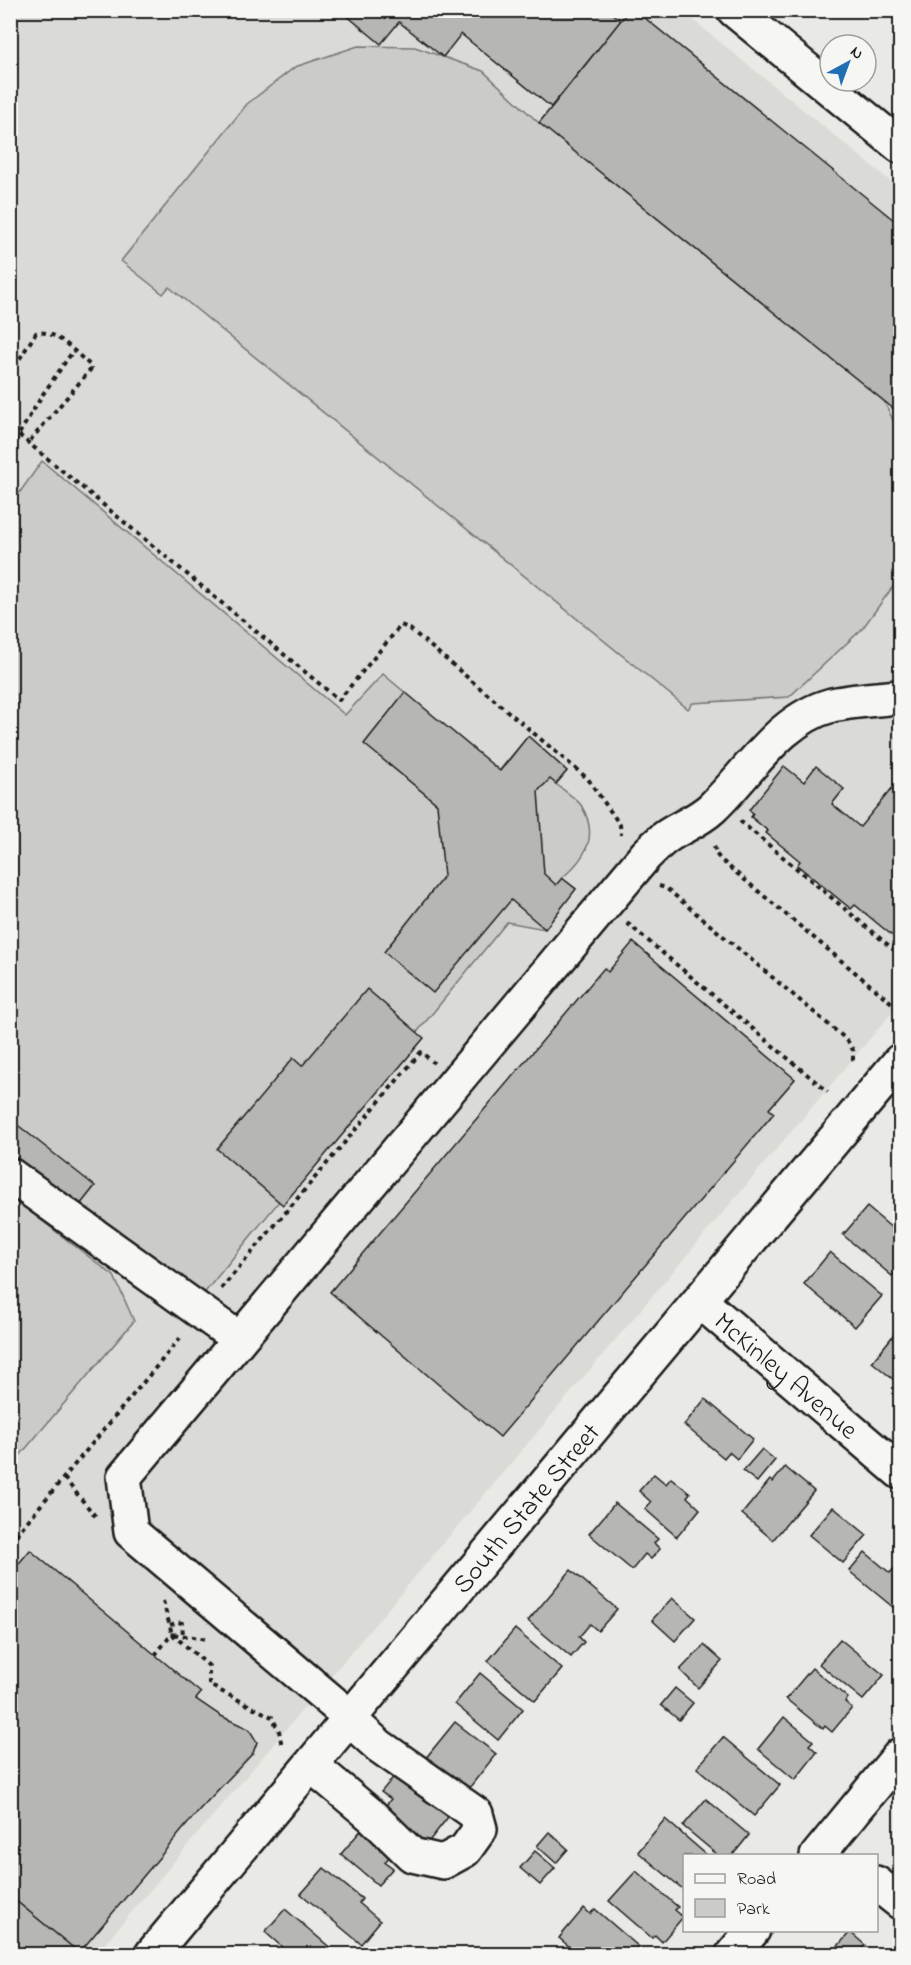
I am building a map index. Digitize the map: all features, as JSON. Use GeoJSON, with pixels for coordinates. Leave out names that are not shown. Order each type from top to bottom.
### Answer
{"type":"FeatureCollection","features":[{"type":"Feature","properties":{"kind":"main road"},"geometry":{"type":"LineString","coordinates":[[734,10],[900,146]]}},
{"type":"Feature","properties":{"kind":"main road"},"geometry":{"type":"LineString","coordinates":[[311,1765],[372,1816],[412,1855],[443,1862],[465,1850],[480,1829],[476,1814],[379,1746],[350,1718],[131,1532],[124,1477],[646,855],[664,838],[696,821],[712,808],[767,748],[807,715],[831,706],[858,700],[900,697]]}},
{"type":"Feature","properties":{"kind":"main road","name":"South State Street"},"geometry":{"type":"LineString","coordinates":[[152,1954],[900,1061]]}},
{"type":"Feature","properties":{"kind":"main road"},"geometry":{"type":"LineString","coordinates":[[10,1175],[239,1339]]}},
{"type":"Feature","properties":{"kind":"main road","name":"McKinley Avenue"},"geometry":{"type":"LineString","coordinates":[[700,1301],[900,1472]]}},
{"type":"Feature","properties":{"kind":"main road"},"geometry":{"type":"LineString","coordinates":[[829,1851],[900,1755]]}},
{"type":"Feature","properties":{"kind":"main road"},"geometry":{"type":"LineString","coordinates":[[878,1885],[900,1902]]}},
{"type":"Feature","properties":{"kind":"main road"},"geometry":{"type":"LineString","coordinates":[[733,1954],[751,1932]]}},
{"type":"Feature","properties":{"kind":"path"},"geometry":{"type":"LineString","coordinates":[[10,374],[36,333],[42,332],[61,339],[92,369],[28,442]]}},
{"type":"Feature","properties":{"kind":"path"},"geometry":{"type":"LineString","coordinates":[[10,449],[43,394],[73,351]]}},
{"type":"Feature","properties":{"kind":"path"},"geometry":{"type":"LineString","coordinates":[[19,435],[339,700],[401,625],[410,629],[588,778],[620,825],[620,841]]}},
{"type":"Feature","properties":{"kind":"path"},"geometry":{"type":"LineString","coordinates":[[733,814],[900,955]]}},
{"type":"Feature","properties":{"kind":"path"},"geometry":{"type":"LineString","coordinates":[[714,841],[714,848],[721,860],[899,1009]]}},
{"type":"Feature","properties":{"kind":"path"},"geometry":{"type":"LineString","coordinates":[[656,886],[666,888],[847,1040],[853,1050],[853,1064]]}},
{"type":"Feature","properties":{"kind":"path"},"geometry":{"type":"LineString","coordinates":[[621,918],[828,1092]]}},
{"type":"Feature","properties":{"kind":"path"},"geometry":{"type":"LineString","coordinates":[[10,1542],[421,1052],[436,1064],[440,1064]]}},
{"type":"Feature","properties":{"kind":"path"},"geometry":{"type":"LineString","coordinates":[[168,1616],[172,1634],[209,1666],[209,1685],[272,1717],[279,1731],[282,1747]]}},
{"type":"Feature","properties":{"kind":"path"},"geometry":{"type":"LineString","coordinates":[[170,1625],[182,1623],[183,1635]]}},
{"type":"Feature","properties":{"kind":"path"},"geometry":{"type":"LineString","coordinates":[[172,1634],[192,1636]]}},
{"type":"Feature","properties":{"kind":"path"},"geometry":{"type":"LineString","coordinates":[[155,1655],[172,1634]]}},
{"type":"Feature","properties":{"kind":"shaded area"},"geometry":{"type":"Polygon","coordinates":[[[11,11],[682,11],[900,189],[900,1003],[96,1954],[11,1954],[11,11]]]}},
{"type":"Feature","properties":{"kind":"green space"},"geometry":{"type":"Polygon","coordinates":[[[358,46],[415,47],[483,71],[539,123],[884,401],[900,435],[900,577],[862,629],[789,697],[693,703],[688,709],[169,287],[163,294],[121,261],[247,104],[295,67],[358,46]]]}},
{"type":"Feature","properties":{"kind":"green space"},"geometry":{"type":"Polygon","coordinates":[[[42,461],[345,715],[383,674],[499,771],[528,736],[567,771],[556,784],[581,805],[589,826],[588,845],[584,854],[562,878],[576,889],[545,929],[507,922],[201,1297],[11,1164],[10,506],[42,461]]]}},
{"type":"Feature","properties":{"kind":"green space"},"geometry":{"type":"Polygon","coordinates":[[[11,1197],[114,1276],[134,1321],[11,1466],[11,1197]]]}},
{"type":"Feature","properties":{"kind":"building"},"geometry":{"type":"Polygon","coordinates":[[[340,10],[608,10],[621,21],[551,107],[461,34],[443,57],[399,22],[381,44],[340,10]]]}},
{"type":"Feature","properties":{"kind":"building"},"geometry":{"type":"Polygon","coordinates":[[[629,10],[635,10],[900,225],[900,414],[539,123],[629,10]]]}},
{"type":"Feature","properties":{"kind":"building"},"geometry":{"type":"Polygon","coordinates":[[[405,692],[500,771],[528,736],[567,771],[556,784],[550,779],[538,791],[544,874],[556,885],[562,878],[576,889],[545,929],[511,900],[433,993],[384,952],[444,876],[437,804],[364,744],[405,692]]]}},
{"type":"Feature","properties":{"kind":"building"},"geometry":{"type":"Polygon","coordinates":[[[784,766],[804,782],[816,766],[844,789],[832,804],[860,827],[898,781],[900,783],[900,942],[855,905],[851,909],[797,865],[800,861],[766,833],[768,831],[751,817],[753,814],[749,810],[784,766]]]}},
{"type":"Feature","properties":{"kind":"building"},"geometry":{"type":"Polygon","coordinates":[[[633,942],[795,1079],[769,1109],[774,1113],[500,1437],[330,1292],[604,968],[608,972],[633,942]]]}},
{"type":"Feature","properties":{"kind":"building"},"geometry":{"type":"Polygon","coordinates":[[[367,989],[424,1038],[283,1205],[217,1149],[293,1058],[302,1066],[367,989]]]}},
{"type":"Feature","properties":{"kind":"building"},"geometry":{"type":"Polygon","coordinates":[[[10,1119],[95,1186],[76,1210],[10,1157],[10,1119]]]}},
{"type":"Feature","properties":{"kind":"building"},"geometry":{"type":"Polygon","coordinates":[[[867,1207],[900,1235],[900,1266],[892,1276],[843,1235],[867,1207]]]}},
{"type":"Feature","properties":{"kind":"building"},"geometry":{"type":"Polygon","coordinates":[[[830,1252],[882,1296],[855,1327],[804,1284],[830,1252]]]}},
{"type":"Feature","properties":{"kind":"building"},"geometry":{"type":"Polygon","coordinates":[[[900,1327],[900,1385],[872,1362],[900,1327]]]}},
{"type":"Feature","properties":{"kind":"building"},"geometry":{"type":"Polygon","coordinates":[[[705,1399],[753,1439],[737,1459],[729,1452],[724,1458],[684,1425],[705,1399]]]}},
{"type":"Feature","properties":{"kind":"building"},"geometry":{"type":"Polygon","coordinates":[[[762,1449],[775,1460],[757,1482],[743,1471],[762,1449]]]}},
{"type":"Feature","properties":{"kind":"building"},"geometry":{"type":"Polygon","coordinates":[[[785,1467],[814,1491],[773,1540],[742,1514],[770,1480],[773,1482],[785,1467]]]}},
{"type":"Feature","properties":{"kind":"building"},"geometry":{"type":"Polygon","coordinates":[[[654,1474],[666,1484],[671,1478],[690,1493],[687,1497],[700,1509],[677,1537],[645,1509],[651,1502],[639,1491],[654,1474]]]}},
{"type":"Feature","properties":{"kind":"building"},"geometry":{"type":"Polygon","coordinates":[[[615,1503],[658,1539],[654,1543],[660,1549],[651,1559],[645,1554],[632,1570],[589,1534],[615,1503]]]}},
{"type":"Feature","properties":{"kind":"building"},"geometry":{"type":"Polygon","coordinates":[[[833,1507],[867,1535],[843,1563],[809,1535],[833,1507]]]}},
{"type":"Feature","properties":{"kind":"building"},"geometry":{"type":"Polygon","coordinates":[[[30,1550],[201,1693],[196,1699],[221,1716],[249,1729],[257,1742],[253,1753],[200,1809],[79,1953],[10,1896],[10,1574],[30,1550]]]}},
{"type":"Feature","properties":{"kind":"building"},"geometry":{"type":"Polygon","coordinates":[[[865,1552],[890,1573],[900,1562],[900,1613],[849,1571],[865,1552]]]}},
{"type":"Feature","properties":{"kind":"building"},"geometry":{"type":"Polygon","coordinates":[[[571,1570],[617,1609],[598,1631],[590,1624],[579,1637],[584,1642],[571,1657],[528,1621],[571,1570]]]}},
{"type":"Feature","properties":{"kind":"building"},"geometry":{"type":"Polygon","coordinates":[[[672,1598],[695,1618],[675,1641],[652,1620],[672,1598]]]}},
{"type":"Feature","properties":{"kind":"building"},"geometry":{"type":"Polygon","coordinates":[[[515,1629],[562,1669],[535,1701],[488,1661],[515,1629]]]}},
{"type":"Feature","properties":{"kind":"building"},"geometry":{"type":"Polygon","coordinates":[[[840,1639],[884,1675],[863,1700],[819,1664],[840,1639]]]}},
{"type":"Feature","properties":{"kind":"building"},"geometry":{"type":"Polygon","coordinates":[[[704,1645],[722,1661],[698,1688],[680,1670],[704,1645]]]}},
{"type":"Feature","properties":{"kind":"building"},"geometry":{"type":"Polygon","coordinates":[[[812,1668],[848,1698],[845,1702],[852,1708],[832,1732],[825,1726],[823,1729],[786,1699],[812,1668]]]}},
{"type":"Feature","properties":{"kind":"building"},"geometry":{"type":"Polygon","coordinates":[[[480,1673],[523,1709],[498,1740],[455,1704],[480,1673]]]}},
{"type":"Feature","properties":{"kind":"building"},"geometry":{"type":"Polygon","coordinates":[[[675,1688],[693,1703],[679,1720],[661,1705],[675,1688]]]}},
{"type":"Feature","properties":{"kind":"building"},"geometry":{"type":"Polygon","coordinates":[[[784,1717],[813,1741],[809,1745],[817,1752],[795,1780],[758,1749],[784,1717]]]}},
{"type":"Feature","properties":{"kind":"building"},"geometry":{"type":"Polygon","coordinates":[[[455,1722],[496,1754],[466,1792],[425,1759],[455,1722]]]}},
{"type":"Feature","properties":{"kind":"building"},"geometry":{"type":"Polygon","coordinates":[[[723,1737],[780,1785],[754,1816],[697,1768],[723,1737]]]}},
{"type":"Feature","properties":{"kind":"building"},"geometry":{"type":"Polygon","coordinates":[[[396,1774],[448,1817],[426,1845],[383,1809],[391,1799],[381,1792],[396,1774]]]}},
{"type":"Feature","properties":{"kind":"building"},"geometry":{"type":"Polygon","coordinates":[[[706,1799],[749,1835],[734,1854],[717,1854],[683,1826],[706,1799]]]}},
{"type":"Feature","properties":{"kind":"building"},"geometry":{"type":"Polygon","coordinates":[[[665,1819],[706,1854],[683,1854],[683,1889],[638,1852],[665,1819]]]}},
{"type":"Feature","properties":{"kind":"building"},"geometry":{"type":"Polygon","coordinates":[[[368,1822],[397,1847],[385,1862],[393,1868],[378,1885],[341,1854],[368,1822]]]}},
{"type":"Feature","properties":{"kind":"building"},"geometry":{"type":"Polygon","coordinates":[[[549,1832],[568,1849],[556,1863],[537,1846],[549,1832]]]}},
{"type":"Feature","properties":{"kind":"building"},"geometry":{"type":"Polygon","coordinates":[[[535,1851],[555,1868],[540,1885],[520,1868],[535,1851]]]}},
{"type":"Feature","properties":{"kind":"building"},"geometry":{"type":"Polygon","coordinates":[[[324,1868],[362,1899],[359,1903],[380,1921],[361,1944],[301,1894],[324,1868]]]}},
{"type":"Feature","properties":{"kind":"building"},"geometry":{"type":"Polygon","coordinates":[[[636,1871],[678,1907],[675,1910],[683,1917],[662,1942],[655,1935],[652,1938],[609,1901],[636,1871]]]}},
{"type":"Feature","properties":{"kind":"building"},"geometry":{"type":"Polygon","coordinates":[[[10,1896],[76,1950],[72,1954],[10,1954],[10,1896]]]}},
{"type":"Feature","properties":{"kind":"building"},"geometry":{"type":"Polygon","coordinates":[[[584,1908],[590,1914],[595,1909],[647,1954],[578,1954],[559,1938],[584,1908]]]}},
{"type":"Feature","properties":{"kind":"building"},"geometry":{"type":"Polygon","coordinates":[[[285,1909],[334,1951],[331,1954],[290,1954],[265,1932],[285,1909]]]}},
{"type":"Feature","properties":{"kind":"building"},"geometry":{"type":"Polygon","coordinates":[[[850,1932],[865,1945],[861,1950],[867,1954],[831,1954],[850,1932]]]}}]}
